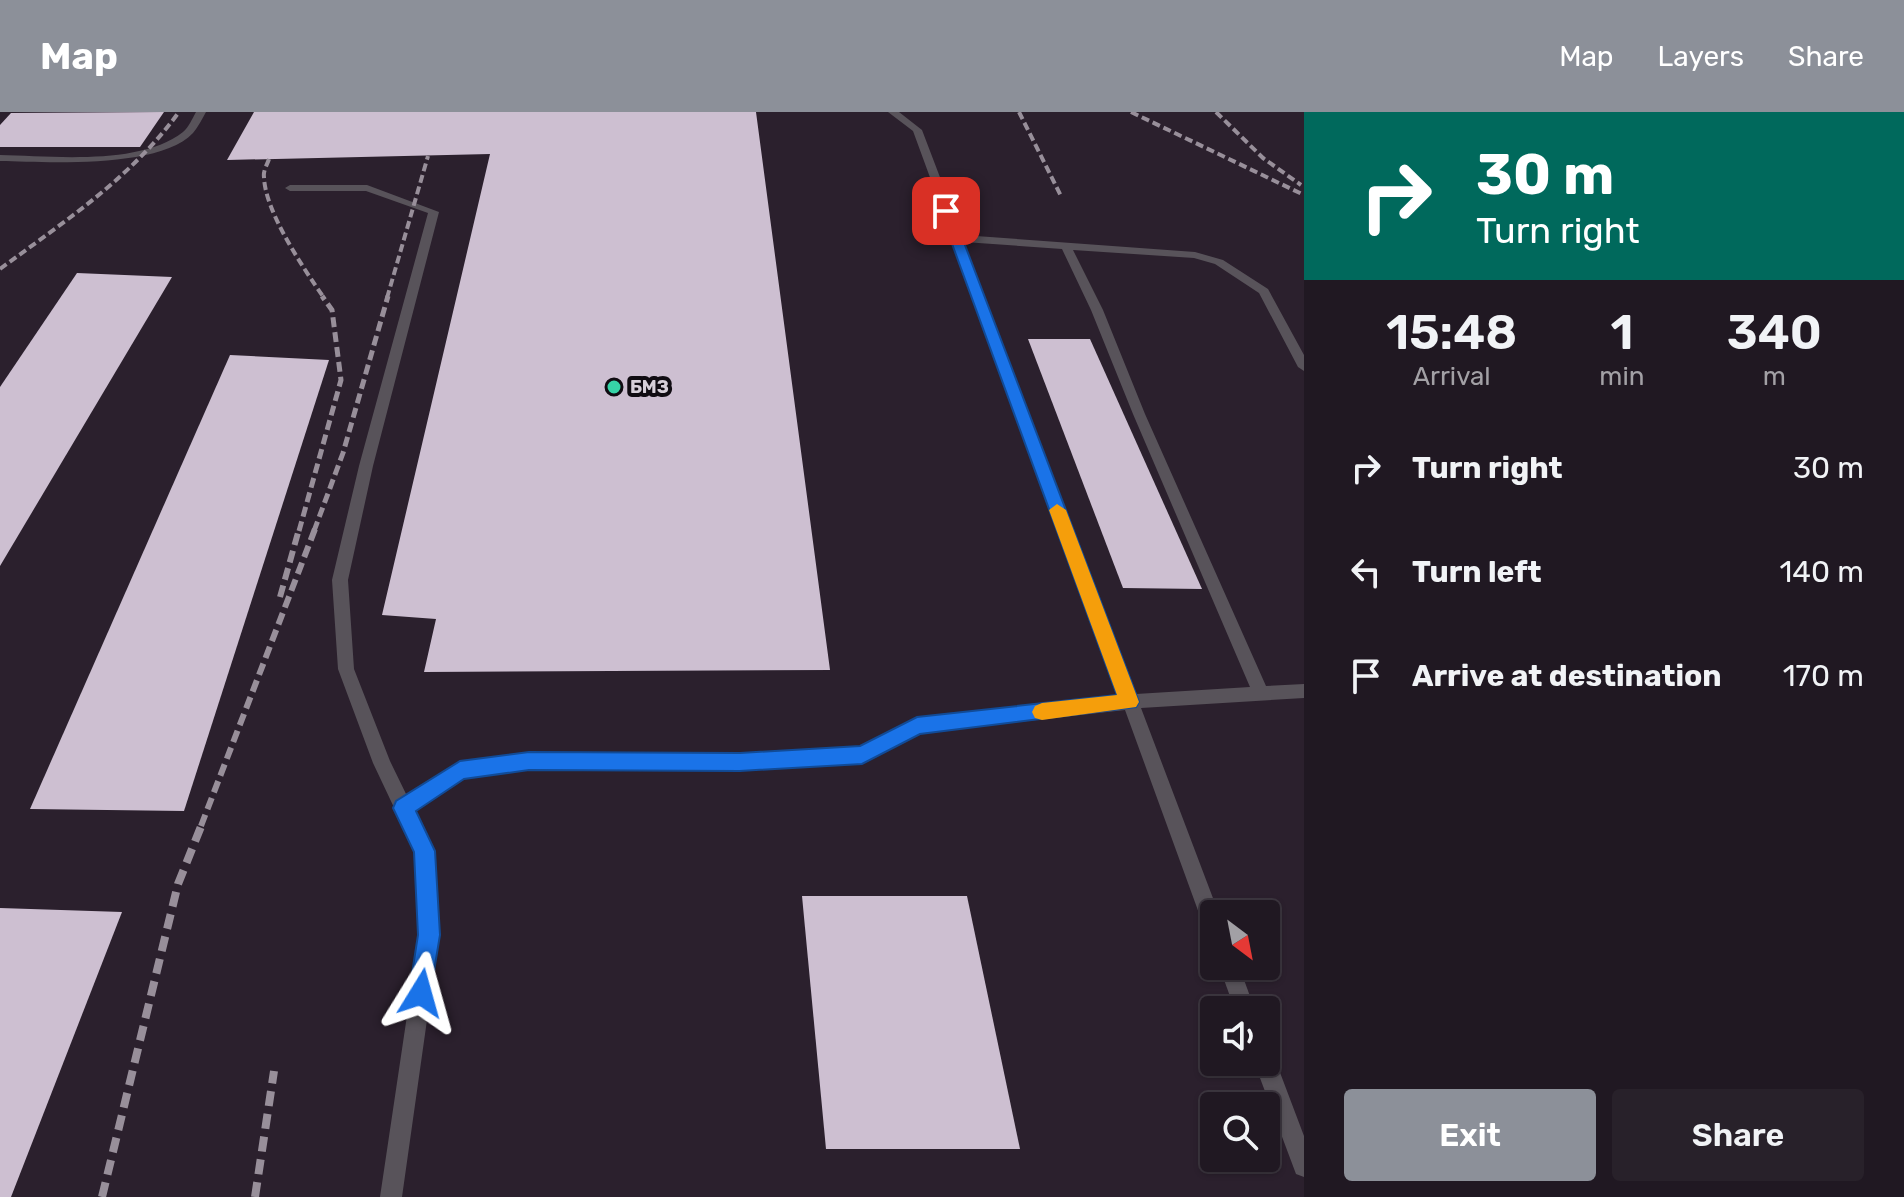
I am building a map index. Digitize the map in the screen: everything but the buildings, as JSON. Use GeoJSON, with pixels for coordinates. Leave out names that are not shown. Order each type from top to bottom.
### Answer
{"type":"FeatureCollection","features":[{"type":"Feature","properties":{"kind":"lane"},"geometry":{"type":"LineString","coordinates":[[0,158],[94,158],[148,152],[188,132],[201,112]]}},
{"type":"Feature","properties":{"kind":"lane"},"geometry":{"type":"LineString","coordinates":[[893,112],[917,130],[1204,900]]}},
{"type":"Feature","properties":{"kind":"lane"},"geometry":{"type":"LineString","coordinates":[[290,188],[367,188],[434,212],[366,466],[340,580],[346,669],[382,763],[424,851],[429,935],[391,1197]]}},
{"type":"Feature","properties":{"kind":"lane"},"geometry":{"type":"LineString","coordinates":[[956,238],[1195,255],[1219,262],[1264,291],[1304,367]]}},
{"type":"Feature","properties":{"kind":"lane"},"geometry":{"type":"LineString","coordinates":[[1065,244],[1097,310],[1261,693]]}},
{"type":"Feature","properties":{"kind":"lane"},"geometry":{"type":"LineString","coordinates":[[404,808],[460,771],[529,761],[740,762],[862,755],[917,726],[1129,702],[1304,691]]}},
{"type":"Feature","properties":{"kind":"lane"},"geometry":{"type":"LineString","coordinates":[[1270,1076],[1304,1166]]}},
{"type":"Feature","properties":{"kind":"railway"},"geometry":{"type":"LineString","coordinates":[[0,269],[73,216],[118,178],[140,158],[179,112]]}},
{"type":"Feature","properties":{"kind":"railway"},"geometry":{"type":"LineString","coordinates":[[1019,112],[1061,196]]}},
{"type":"Feature","properties":{"kind":"railway"},"geometry":{"type":"LineString","coordinates":[[1131,112],[1304,195]]}},
{"type":"Feature","properties":{"kind":"railway"},"geometry":{"type":"LineString","coordinates":[[1216,112],[1263,158],[1301,185]]}},
{"type":"Feature","properties":{"kind":"railway"},"geometry":{"type":"LineString","coordinates":[[387,298],[428,156]]}},
{"type":"Feature","properties":{"kind":"railway"},"geometry":{"type":"LineString","coordinates":[[269,159],[264,175],[271,207],[287,240],[324,298]]}},
{"type":"Feature","properties":{"kind":"railway"},"geometry":{"type":"LineString","coordinates":[[299,531],[341,380],[332,310],[322,296]]}},
{"type":"Feature","properties":{"kind":"railway"},"geometry":{"type":"LineString","coordinates":[[314,531],[343,453],[388,296]]}},
{"type":"Feature","properties":{"kind":"railway"},"geometry":{"type":"LineString","coordinates":[[280,597],[299,529]]}},
{"type":"Feature","properties":{"kind":"railway"},"geometry":{"type":"LineString","coordinates":[[201,826],[315,529]]}},
{"type":"Feature","properties":{"kind":"railway"},"geometry":{"type":"LineString","coordinates":[[102,1197],[178,884],[202,824]]}},
{"type":"Feature","properties":{"kind":"railway"},"geometry":{"type":"LineString","coordinates":[[255,1197],[274,1071]]}},
{"type":"Feature","properties":{"kind":"slow traffic"},"geometry":{"type":"LineString","coordinates":[[1042,712],[1129,702],[1057,510]]}},
{"type":"Feature","properties":{"kind":"place","name":"БМЗ"},"geometry":{"type":"Point","coordinates":[614,387]}},
{"type":"Feature","properties":{"kind":"route"},"geometry":{"type":"LineString","coordinates":[[421,993],[429,935],[424,851],[404,808],[460,771],[529,761],[740,762],[862,755],[917,726],[1129,702],[946,211]]}}]}
